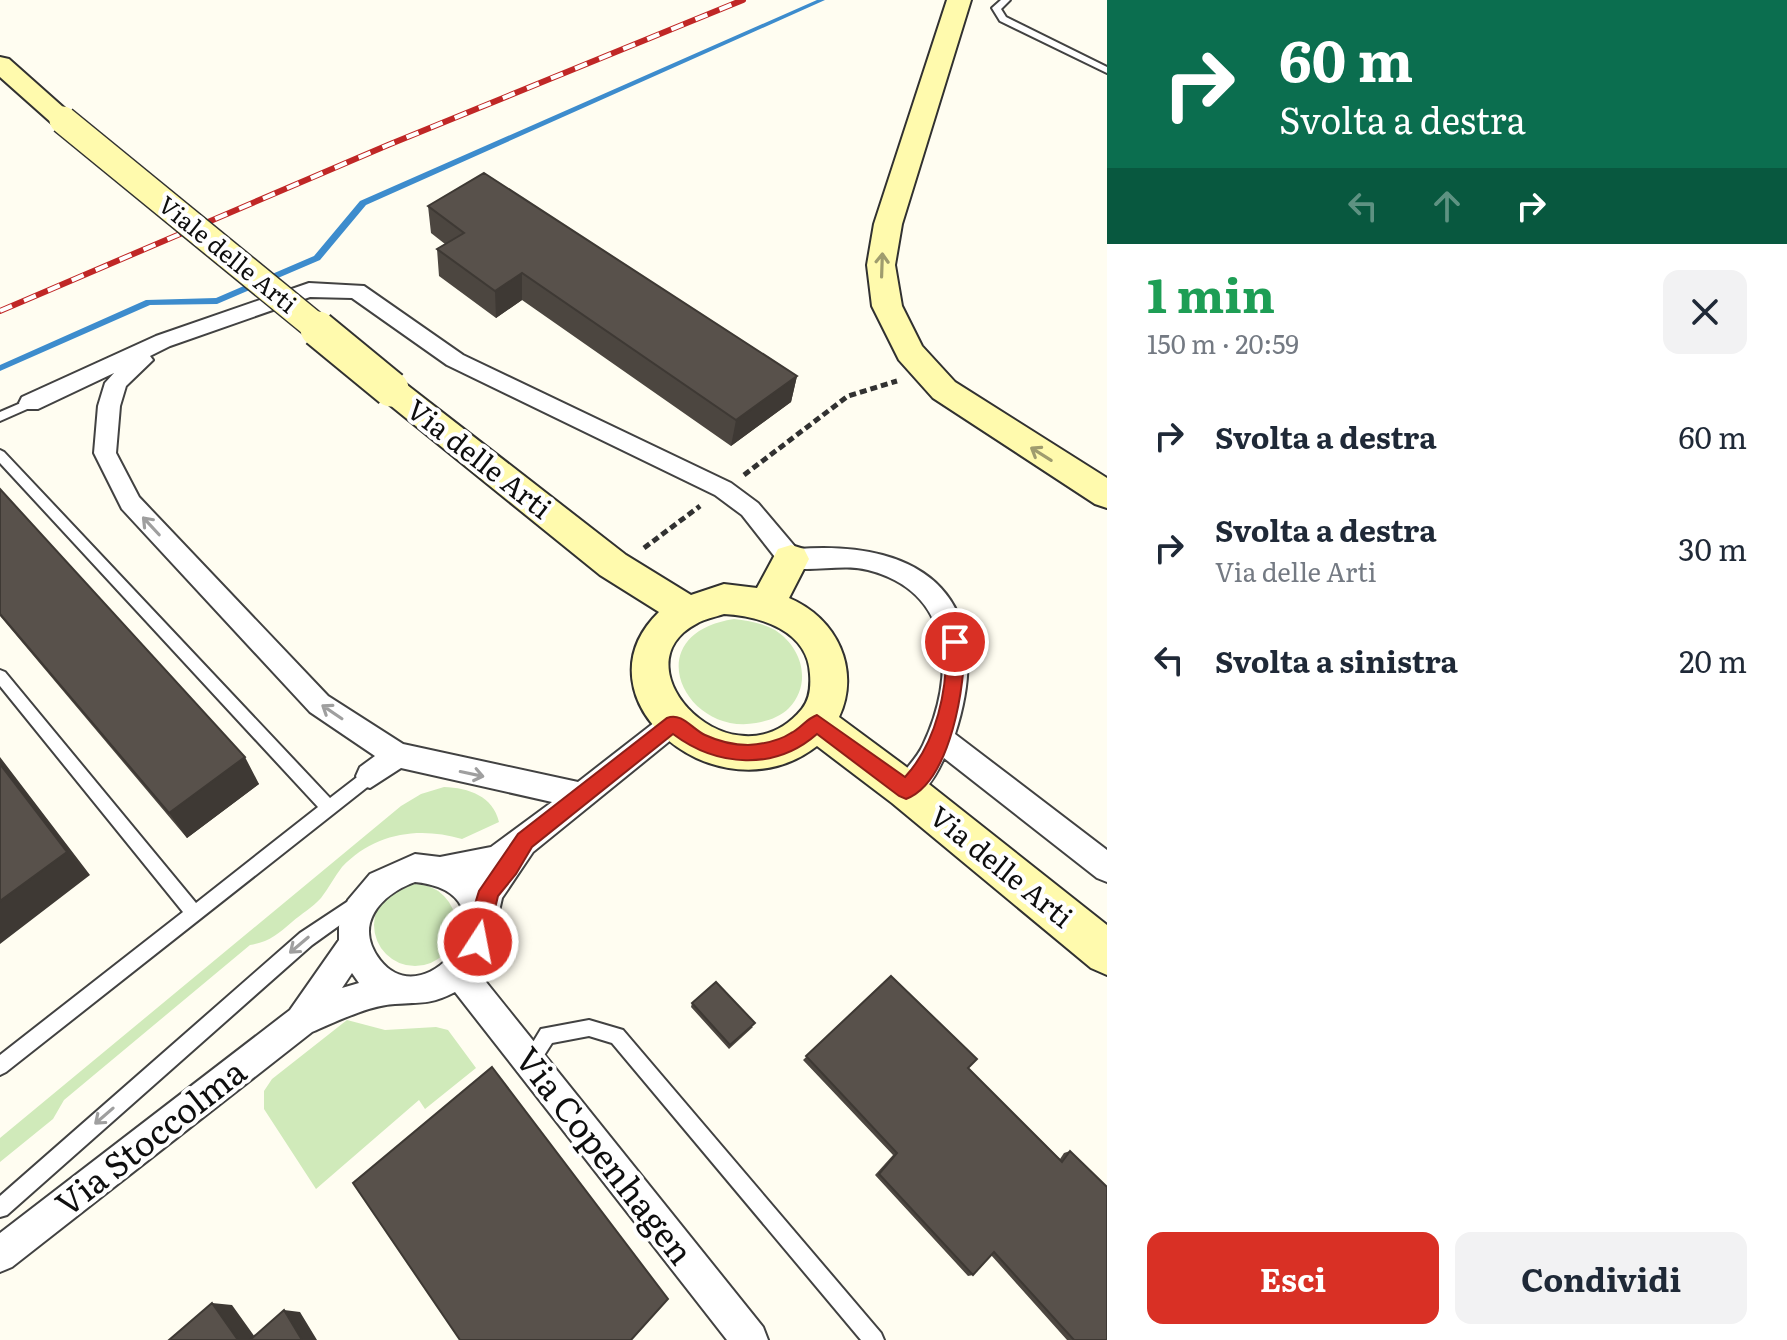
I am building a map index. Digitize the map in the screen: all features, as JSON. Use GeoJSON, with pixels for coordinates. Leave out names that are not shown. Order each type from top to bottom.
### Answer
{"type":"FeatureCollection","features":[{"type":"Feature","properties":{"kind":"street"},"geometry":{"type":"LineString","coordinates":[[959,0],[888,224],[881,265],[884,293],[892,320],[924,370],[977,413],[1107,495]]}},
{"type":"Feature","properties":{"kind":"street","name":"Viale delle Arti"},"geometry":{"type":"LineString","coordinates":[[0,64],[63,120],[391,389]]}},
{"type":"Feature","properties":{"kind":"street"},"geometry":{"type":"LineString","coordinates":[[30,403],[163,341],[309,290],[357,291],[455,360],[723,489],[750,509],[791,559]]}},
{"type":"Feature","properties":{"kind":"street"},"geometry":{"type":"LineString","coordinates":[[163,341],[116,383],[109,406],[105,453],[130,503],[319,704],[397,755],[582,796]]}},
{"type":"Feature","properties":{"kind":"street","name":"Via delle Arti"},"geometry":{"type":"LineString","coordinates":[[391,389],[613,565],[685,610]]}},
{"type":"Feature","properties":{"kind":"street"},"geometry":{"type":"LineString","coordinates":[[791,559],[830,556],[863,558],[902,570],[924,584],[946,615],[955,642],[957,671],[940,739],[928,766],[906,790]]}},
{"type":"Feature","properties":{"kind":"street"},"geometry":{"type":"LineString","coordinates":[[767,605],[791,559]]}},
{"type":"Feature","properties":{"kind":"street"},"geometry":{"type":"LineString","coordinates":[[724,599],[767,605],[791,616],[812,633],[825,655],[831,678],[828,702],[817,723],[798,739],[775,749],[748,753],[721,750],[695,739],[673,723],[656,700],[648,674],[651,649],[664,627],[685,610],[724,599]]}},
{"type":"Feature","properties":{"kind":"street"},"geometry":{"type":"LineString","coordinates":[[525,841],[489,891],[480,920],[478,942],[459,973],[439,986],[418,991],[393,989],[377,981],[364,967],[354,944],[354,920],[374,886],[395,873],[415,868],[440,871],[469,867],[498,858],[525,841],[673,723]]}},
{"type":"Feature","properties":{"kind":"street","name":"Via delle Arti"},"geometry":{"type":"LineString","coordinates":[[817,723],[906,790],[1107,953]]}},
{"type":"Feature","properties":{"kind":"street"},"geometry":{"type":"LineString","coordinates":[[940,739],[1107,868]]}},
{"type":"Feature","properties":{"kind":"street"},"geometry":{"type":"LineString","coordinates":[[370,776],[397,755]]}},
{"type":"Feature","properties":{"kind":"street"},"geometry":{"type":"LineString","coordinates":[[440,871],[463,885],[475,902],[480,920]]}},
{"type":"Feature","properties":{"kind":"street","name":"Via Stoccolma"},"geometry":{"type":"LineString","coordinates":[[301,1021],[354,944]]}},
{"type":"Feature","properties":{"kind":"street","name":"Via Copenhagen"},"geometry":{"type":"LineString","coordinates":[[459,973],[750,1340]]}},
{"type":"Feature","properties":{"kind":"street","name":"Via Stoccolma"},"geometry":{"type":"LineString","coordinates":[[0,1255],[301,1021],[344,1003],[393,989]]}},
{"type":"Feature","properties":{"kind":"lane"},"geometry":{"type":"LineString","coordinates":[[1006,0],[996,8],[1003,19],[1107,70]]}},
{"type":"Feature","properties":{"kind":"lane"},"geometry":{"type":"LineString","coordinates":[[0,417],[30,403]]}},
{"type":"Feature","properties":{"kind":"lane"},"geometry":{"type":"LineString","coordinates":[[0,455],[329,808]]}},
{"type":"Feature","properties":{"kind":"lane"},"geometry":{"type":"LineString","coordinates":[[0,676],[194,913]]}},
{"type":"Feature","properties":{"kind":"lane"},"geometry":{"type":"LineString","coordinates":[[0,1066],[370,776]]}},
{"type":"Feature","properties":{"kind":"lane"},"geometry":{"type":"LineString","coordinates":[[0,1208],[306,939],[363,900]]}},
{"type":"Feature","properties":{"kind":"lane"},"geometry":{"type":"LineString","coordinates":[[530,1062],[547,1035],[589,1028],[617,1036],[874,1340]]}},
{"type":"Feature","properties":{"kind":"path"},"geometry":{"type":"LineString","coordinates":[[613,565],[640,550],[848,396],[882,388],[924,370]]}},
{"type":"Feature","properties":{"kind":"green space"},"geometry":{"type":"Polygon","coordinates":[[[734,619],[775,630],[798,656],[802,678],[796,698],[789,708],[769,720],[730,723],[708,714],[692,700],[681,682],[679,662],[686,643],[704,628],[734,619]]]}},
{"type":"Feature","properties":{"kind":"green space"},"geometry":{"type":"Polygon","coordinates":[[[444,787],[479,795],[491,806],[499,822],[462,839],[414,833],[398,835],[368,846],[342,867],[314,904],[273,937],[250,945],[64,1100],[53,1119],[0,1162],[0,1138],[401,806],[421,794],[444,787]]]}},
{"type":"Feature","properties":{"kind":"green space"},"geometry":{"type":"Polygon","coordinates":[[[415,884],[431,887],[444,896],[453,909],[456,925],[453,941],[444,954],[431,963],[415,966],[399,963],[386,954],[377,941],[374,925],[377,909],[386,896],[399,887],[415,884]]]}},
{"type":"Feature","properties":{"kind":"green space"},"geometry":{"type":"Polygon","coordinates":[[[347,1020],[385,1030],[436,1027],[448,1030],[476,1068],[425,1109],[419,1100],[316,1189],[264,1109],[264,1091],[272,1079],[347,1020]]]}},
{"type":"Feature","properties":{"kind":"building"},"geometry":{"type":"Polygon","coordinates":[[[484,173],[797,376],[736,420],[522,273],[495,291],[437,249],[464,233],[428,206],[484,173]]]}},
{"type":"Feature","properties":{"kind":"building"},"geometry":{"type":"Polygon","coordinates":[[[0,489],[245,757],[169,813],[0,614],[0,489]]]}},
{"type":"Feature","properties":{"kind":"building"},"geometry":{"type":"Polygon","coordinates":[[[0,764],[67,852],[0,901],[0,764]]]}},
{"type":"Feature","properties":{"kind":"building"},"geometry":{"type":"Polygon","coordinates":[[[891,976],[977,1059],[968,1068],[1062,1162],[1070,1151],[1107,1187],[1107,1340],[1074,1340],[994,1252],[973,1275],[879,1174],[897,1153],[806,1056],[891,976]]]}},
{"type":"Feature","properties":{"kind":"building"},"geometry":{"type":"Polygon","coordinates":[[[716,982],[755,1023],[730,1045],[692,1003],[716,982]]]}},
{"type":"Feature","properties":{"kind":"building"},"geometry":{"type":"Polygon","coordinates":[[[492,1067],[668,1299],[631,1340],[460,1340],[353,1183],[492,1067]]]}},
{"type":"Feature","properties":{"kind":"building"},"geometry":{"type":"Polygon","coordinates":[[[212,1303],[238,1340],[169,1340],[212,1303]]]}},
{"type":"Feature","properties":{"kind":"building"},"geometry":{"type":"Polygon","coordinates":[[[284,1310],[302,1340],[250,1340],[284,1310]]]}},
{"type":"Feature","properties":{"kind":"waterway"},"geometry":{"type":"LineString","coordinates":[[0,368],[149,302],[217,301],[317,258],[363,203],[822,0]]}},
{"type":"Feature","properties":{"kind":"railway"},"geometry":{"type":"LineString","coordinates":[[0,311],[388,145],[743,0]]}},
{"type":"Feature","properties":{"kind":"route"},"geometry":{"type":"LineString","coordinates":[[478,942],[480,920],[489,891],[525,841],[673,723],[695,739],[721,750],[748,753],[775,749],[798,739],[817,723],[906,790],[928,766],[947,718],[957,671],[955,642]]}}]}
